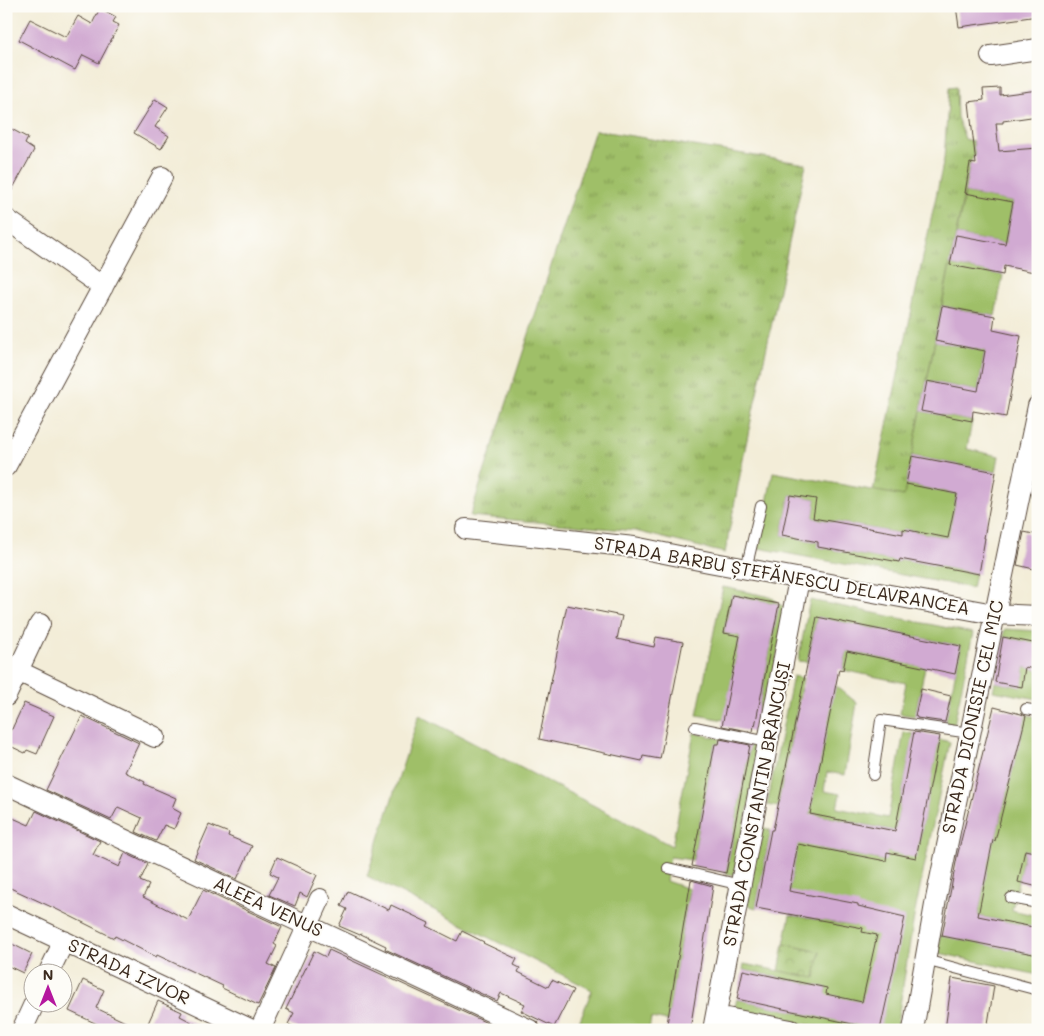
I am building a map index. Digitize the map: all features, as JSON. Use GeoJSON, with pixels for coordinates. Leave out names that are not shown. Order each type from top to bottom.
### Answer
{"type":"FeatureCollection","features":[{"type":"Feature","properties":{"kind":"street"},"geometry":{"type":"LineString","coordinates":[[991,56],[1038,48]]}},
{"type":"Feature","properties":{"kind":"street"},"geometry":{"type":"LineString","coordinates":[[6,466],[162,177]]}},
{"type":"Feature","properties":{"kind":"street"},"geometry":{"type":"LineString","coordinates":[[6,219],[103,286]]}},
{"type":"Feature","properties":{"kind":"street","name":"STRADA DIONISIE CEL MIC"},"geometry":{"type":"LineString","coordinates":[[913,1030],[937,891],[1038,406]]}},
{"type":"Feature","properties":{"kind":"street","name":"STRADA BARBU ȘTEFĂNESCU DELAVRANCEA"},"geometry":{"type":"LineString","coordinates":[[466,529],[634,547],[994,614],[1038,616]]}},
{"type":"Feature","properties":{"kind":"street","name":"STRADA CONSTANTIN BRÂNCUȘI"},"geometry":{"type":"LineString","coordinates":[[715,1023],[799,579]]}},
{"type":"Feature","properties":{"kind":"street"},"geometry":{"type":"LineString","coordinates":[[6,696],[40,624]]}},
{"type":"Feature","properties":{"kind":"street"},"geometry":{"type":"LineString","coordinates":[[18,672],[154,737]]}},
{"type":"Feature","properties":{"kind":"street","name":"ALEEA VENUS"},"geometry":{"type":"LineString","coordinates":[[6,784],[530,1030]]}},
{"type":"Feature","properties":{"kind":"street"},"geometry":{"type":"LineString","coordinates":[[260,1030],[320,898]]}},
{"type":"Feature","properties":{"kind":"street","name":"STRADA IZVOR"},"geometry":{"type":"LineString","coordinates":[[6,914],[252,1030]]}},
{"type":"Feature","properties":{"kind":"street"},"geometry":{"type":"LineString","coordinates":[[53,964],[64,941]]}},
{"type":"Feature","properties":{"kind":"street"},"geometry":{"type":"LineString","coordinates":[[22,1030],[29,1014]]}},
{"type":"Feature","properties":{"kind":"street"},"geometry":{"type":"LineString","coordinates":[[715,1023],[791,1030]]}},
{"type":"Feature","properties":{"kind":"lane"},"geometry":{"type":"LineString","coordinates":[[746,569],[760,506]]}},
{"type":"Feature","properties":{"kind":"lane"},"geometry":{"type":"LineString","coordinates":[[1026,709],[1038,711]]}},
{"type":"Feature","properties":{"kind":"lane"},"geometry":{"type":"LineString","coordinates":[[873,775],[881,720],[970,733]]}},
{"type":"Feature","properties":{"kind":"lane"},"geometry":{"type":"LineString","coordinates":[[695,727],[768,742]]}},
{"type":"Feature","properties":{"kind":"lane"},"geometry":{"type":"LineString","coordinates":[[668,868],[741,885]]}},
{"type":"Feature","properties":{"kind":"lane"},"geometry":{"type":"LineString","coordinates":[[1011,898],[1038,903]]}},
{"type":"Feature","properties":{"kind":"lane"},"geometry":{"type":"LineString","coordinates":[[925,960],[1038,990]]}},
{"type":"Feature","properties":{"kind":"green space"},"geometry":{"type":"Polygon","coordinates":[[[956,87],[957,117],[965,139],[973,141],[975,154],[970,163],[904,496],[873,491],[944,159],[949,88],[956,87]]]}},
{"type":"Feature","properties":{"kind":"green space"},"geometry":{"type":"Polygon","coordinates":[[[595,130],[806,164],[746,444],[725,553],[635,531],[470,516],[595,130]]]}},
{"type":"Feature","properties":{"kind":"green space"},"geometry":{"type":"Polygon","coordinates":[[[965,193],[1013,202],[1005,244],[956,235],[965,193]]]}},
{"type":"Feature","properties":{"kind":"green space"},"geometry":{"type":"Polygon","coordinates":[[[950,265],[1003,275],[995,316],[942,306],[950,265]]]}},
{"type":"Feature","properties":{"kind":"green space"},"geometry":{"type":"Polygon","coordinates":[[[935,341],[985,351],[978,391],[927,381],[935,341]]]}},
{"type":"Feature","properties":{"kind":"green space"},"geometry":{"type":"Polygon","coordinates":[[[921,411],[972,421],[967,449],[999,456],[996,472],[912,456],[921,411]]]}},
{"type":"Feature","properties":{"kind":"green space"},"geometry":{"type":"Polygon","coordinates":[[[773,472],[904,496],[906,484],[957,494],[950,531],[963,541],[904,529],[903,534],[813,518],[816,499],[790,495],[782,535],[818,542],[818,547],[899,562],[900,559],[975,573],[972,588],[758,548],[773,472]]]}},
{"type":"Feature","properties":{"kind":"green space"},"geometry":{"type":"Polygon","coordinates":[[[723,587],[771,597],[786,609],[763,726],[755,726],[779,604],[732,595],[724,633],[740,636],[724,720],[697,715],[723,587]]]}},
{"type":"Feature","properties":{"kind":"green space"},"geometry":{"type":"Polygon","coordinates":[[[810,600],[973,633],[954,725],[945,723],[961,646],[817,617],[807,662],[798,661],[810,600]]]}},
{"type":"Feature","properties":{"kind":"green space"},"geometry":{"type":"Polygon","coordinates":[[[1005,629],[1038,631],[1038,644],[1003,637],[1005,629]]]}},
{"type":"Feature","properties":{"kind":"green space"},"geometry":{"type":"Polygon","coordinates":[[[847,651],[925,667],[915,716],[900,714],[906,683],[843,670],[847,651]]]}},
{"type":"Feature","properties":{"kind":"green space"},"geometry":{"type":"Polygon","coordinates":[[[1025,667],[1038,670],[1038,699],[993,691],[995,682],[1021,687],[1025,667]]]}},
{"type":"Feature","properties":{"kind":"green space"},"geometry":{"type":"Polygon","coordinates":[[[793,676],[803,678],[778,807],[767,805],[793,676]]]}},
{"type":"Feature","properties":{"kind":"green space"},"geometry":{"type":"Polygon","coordinates":[[[835,685],[857,703],[845,775],[827,772],[824,791],[840,794],[837,808],[888,818],[904,732],[914,734],[895,831],[810,813],[835,685]]]}},
{"type":"Feature","properties":{"kind":"green space"},"geometry":{"type":"Polygon","coordinates":[[[419,715],[672,846],[694,733],[761,747],[734,875],[726,873],[749,750],[715,744],[693,860],[670,857],[666,881],[689,889],[668,1021],[651,1018],[649,1030],[576,1030],[592,990],[367,876],[419,715]]]}},
{"type":"Feature","properties":{"kind":"green space"},"geometry":{"type":"Polygon","coordinates":[[[1026,715],[1038,717],[1038,837],[1034,852],[1025,850],[1012,910],[1038,916],[1038,928],[978,916],[988,863],[956,856],[963,833],[995,841],[1026,715]]]}},
{"type":"Feature","properties":{"kind":"green space"},"geometry":{"type":"Polygon","coordinates":[[[939,739],[950,742],[914,917],[896,1030],[837,1030],[734,1010],[737,999],[821,1017],[827,988],[743,970],[744,964],[815,978],[820,952],[784,944],[790,915],[854,926],[789,891],[799,835],[819,848],[885,861],[887,852],[916,857],[939,739]]]}},
{"type":"Feature","properties":{"kind":"green space"},"geometry":{"type":"Polygon","coordinates":[[[761,827],[771,830],[756,908],[747,905],[761,827]]]}},
{"type":"Feature","properties":{"kind":"green space"},"geometry":{"type":"Polygon","coordinates":[[[940,935],[1038,955],[1038,975],[939,953],[940,935]]]}},
{"type":"Feature","properties":{"kind":"green space"},"geometry":{"type":"Polygon","coordinates":[[[784,944],[820,952],[815,979],[779,971],[784,944]]]}},
{"type":"Feature","properties":{"kind":"building"},"geometry":{"type":"Polygon","coordinates":[[[956,6],[1038,6],[1038,16],[959,27],[956,6]]]}},
{"type":"Feature","properties":{"kind":"building"},"geometry":{"type":"Polygon","coordinates":[[[100,8],[116,17],[113,22],[119,25],[99,63],[83,55],[75,70],[19,40],[30,19],[66,37],[78,16],[92,24],[100,8]]]}},
{"type":"Feature","properties":{"kind":"building"},"geometry":{"type":"Polygon","coordinates":[[[1000,88],[1000,95],[1038,90],[1038,116],[996,123],[999,151],[1038,148],[1038,251],[1034,272],[1004,266],[1003,275],[950,265],[956,235],[1005,244],[1013,202],[965,193],[970,163],[976,164],[969,102],[984,100],[983,89],[1000,88]]]}},
{"type":"Feature","properties":{"kind":"building"},"geometry":{"type":"Polygon","coordinates":[[[155,99],[168,107],[155,127],[169,136],[161,149],[134,133],[155,99]]]}},
{"type":"Feature","properties":{"kind":"building"},"geometry":{"type":"Polygon","coordinates":[[[6,126],[28,138],[25,144],[34,150],[6,201],[6,126]]]}},
{"type":"Feature","properties":{"kind":"building"},"geometry":{"type":"Polygon","coordinates":[[[942,306],[995,316],[993,330],[1021,336],[1006,417],[973,411],[972,421],[921,411],[927,381],[978,391],[985,351],[935,341],[942,306]]]}},
{"type":"Feature","properties":{"kind":"building"},"geometry":{"type":"Polygon","coordinates":[[[912,456],[996,472],[979,574],[900,559],[899,562],[818,547],[818,542],[782,535],[790,495],[816,499],[813,518],[903,534],[903,529],[948,538],[957,494],[906,484],[912,456]]]}},
{"type":"Feature","properties":{"kind":"building"},"geometry":{"type":"Polygon","coordinates":[[[1024,532],[1038,535],[1038,570],[1017,565],[1024,532]]]}},
{"type":"Feature","properties":{"kind":"building"},"geometry":{"type":"Polygon","coordinates":[[[732,595],[779,604],[753,732],[722,726],[740,636],[724,633],[732,595]]]}},
{"type":"Feature","properties":{"kind":"building"},"geometry":{"type":"Polygon","coordinates":[[[567,605],[622,616],[617,639],[654,647],[656,637],[683,642],[660,759],[643,756],[642,761],[539,739],[567,605]]]}},
{"type":"Feature","properties":{"kind":"building"},"geometry":{"type":"Polygon","coordinates":[[[817,617],[961,646],[955,674],[847,651],[843,670],[839,669],[810,814],[895,831],[914,732],[940,736],[916,858],[887,852],[886,861],[798,844],[789,891],[858,904],[858,906],[905,917],[880,1030],[737,999],[743,970],[827,988],[826,994],[862,1002],[877,935],[862,932],[863,928],[756,908],[817,617]]]}},
{"type":"Feature","properties":{"kind":"building"},"geometry":{"type":"Polygon","coordinates":[[[1003,637],[1038,644],[1038,670],[1025,667],[1022,687],[995,682],[1003,637]]]}},
{"type":"Feature","properties":{"kind":"building"},"geometry":{"type":"Polygon","coordinates":[[[921,689],[951,696],[945,722],[917,718],[915,716],[921,689]]]}},
{"type":"Feature","properties":{"kind":"building"},"geometry":{"type":"Polygon","coordinates":[[[24,703],[54,716],[37,754],[27,750],[25,753],[6,744],[6,739],[24,703]]]}},
{"type":"Feature","properties":{"kind":"building"},"geometry":{"type":"Polygon","coordinates":[[[994,707],[1026,716],[995,841],[993,840],[978,916],[1038,928],[1038,955],[942,936],[957,857],[994,707]]]}},
{"type":"Feature","properties":{"kind":"building"},"geometry":{"type":"Polygon","coordinates":[[[82,716],[139,743],[125,772],[145,782],[144,784],[176,798],[172,808],[181,813],[174,829],[164,825],[156,841],[136,832],[142,818],[118,807],[111,820],[46,790],[82,716]]]}},
{"type":"Feature","properties":{"kind":"building"},"geometry":{"type":"Polygon","coordinates":[[[720,739],[750,745],[726,873],[692,866],[715,744],[719,744],[720,739]]]}},
{"type":"Feature","properties":{"kind":"building"},"geometry":{"type":"Polygon","coordinates":[[[36,811],[100,841],[93,855],[119,867],[125,853],[148,864],[140,881],[149,885],[143,897],[188,920],[203,890],[282,927],[274,944],[277,946],[268,964],[276,968],[258,1005],[222,988],[223,986],[157,955],[156,957],[115,936],[114,938],[6,886],[6,815],[29,825],[36,811]]]}},
{"type":"Feature","properties":{"kind":"building"},"geometry":{"type":"Polygon","coordinates":[[[209,825],[229,833],[228,836],[252,846],[237,879],[194,859],[209,825]]]}},
{"type":"Feature","properties":{"kind":"building"},"geometry":{"type":"Polygon","coordinates":[[[1025,850],[1038,853],[1038,887],[1018,882],[1025,850]]]}},
{"type":"Feature","properties":{"kind":"building"},"geometry":{"type":"Polygon","coordinates":[[[277,857],[317,875],[307,897],[300,893],[295,906],[269,895],[278,877],[270,873],[277,857]]]}},
{"type":"Feature","properties":{"kind":"building"},"geometry":{"type":"Polygon","coordinates":[[[691,880],[713,886],[690,1030],[666,1030],[691,880]]]}},
{"type":"Feature","properties":{"kind":"building"},"geometry":{"type":"Polygon","coordinates":[[[348,891],[389,910],[391,905],[429,923],[427,926],[457,941],[462,931],[517,959],[514,965],[520,968],[518,972],[548,987],[552,980],[573,990],[554,1027],[521,1011],[525,1004],[501,993],[497,1001],[385,949],[386,946],[361,934],[339,926],[347,909],[341,906],[348,891]]]}},
{"type":"Feature","properties":{"kind":"building"},"geometry":{"type":"Polygon","coordinates":[[[6,941],[32,954],[27,964],[22,964],[22,973],[6,965],[6,941]]]}},
{"type":"Feature","properties":{"kind":"building"},"geometry":{"type":"Polygon","coordinates":[[[329,950],[487,1023],[483,1030],[300,1030],[288,1024],[294,1013],[286,1009],[314,951],[326,957],[329,950]]]}},
{"type":"Feature","properties":{"kind":"building"},"geometry":{"type":"Polygon","coordinates":[[[952,978],[994,986],[987,1030],[945,1030],[952,978]]]}},
{"type":"Feature","properties":{"kind":"building"},"geometry":{"type":"Polygon","coordinates":[[[83,980],[104,990],[96,1008],[142,1030],[110,1030],[72,1012],[72,1004],[83,980]]]}},
{"type":"Feature","properties":{"kind":"building"},"geometry":{"type":"Polygon","coordinates":[[[158,1001],[182,1012],[180,1016],[207,1030],[145,1030],[158,1001]]]}}]}
